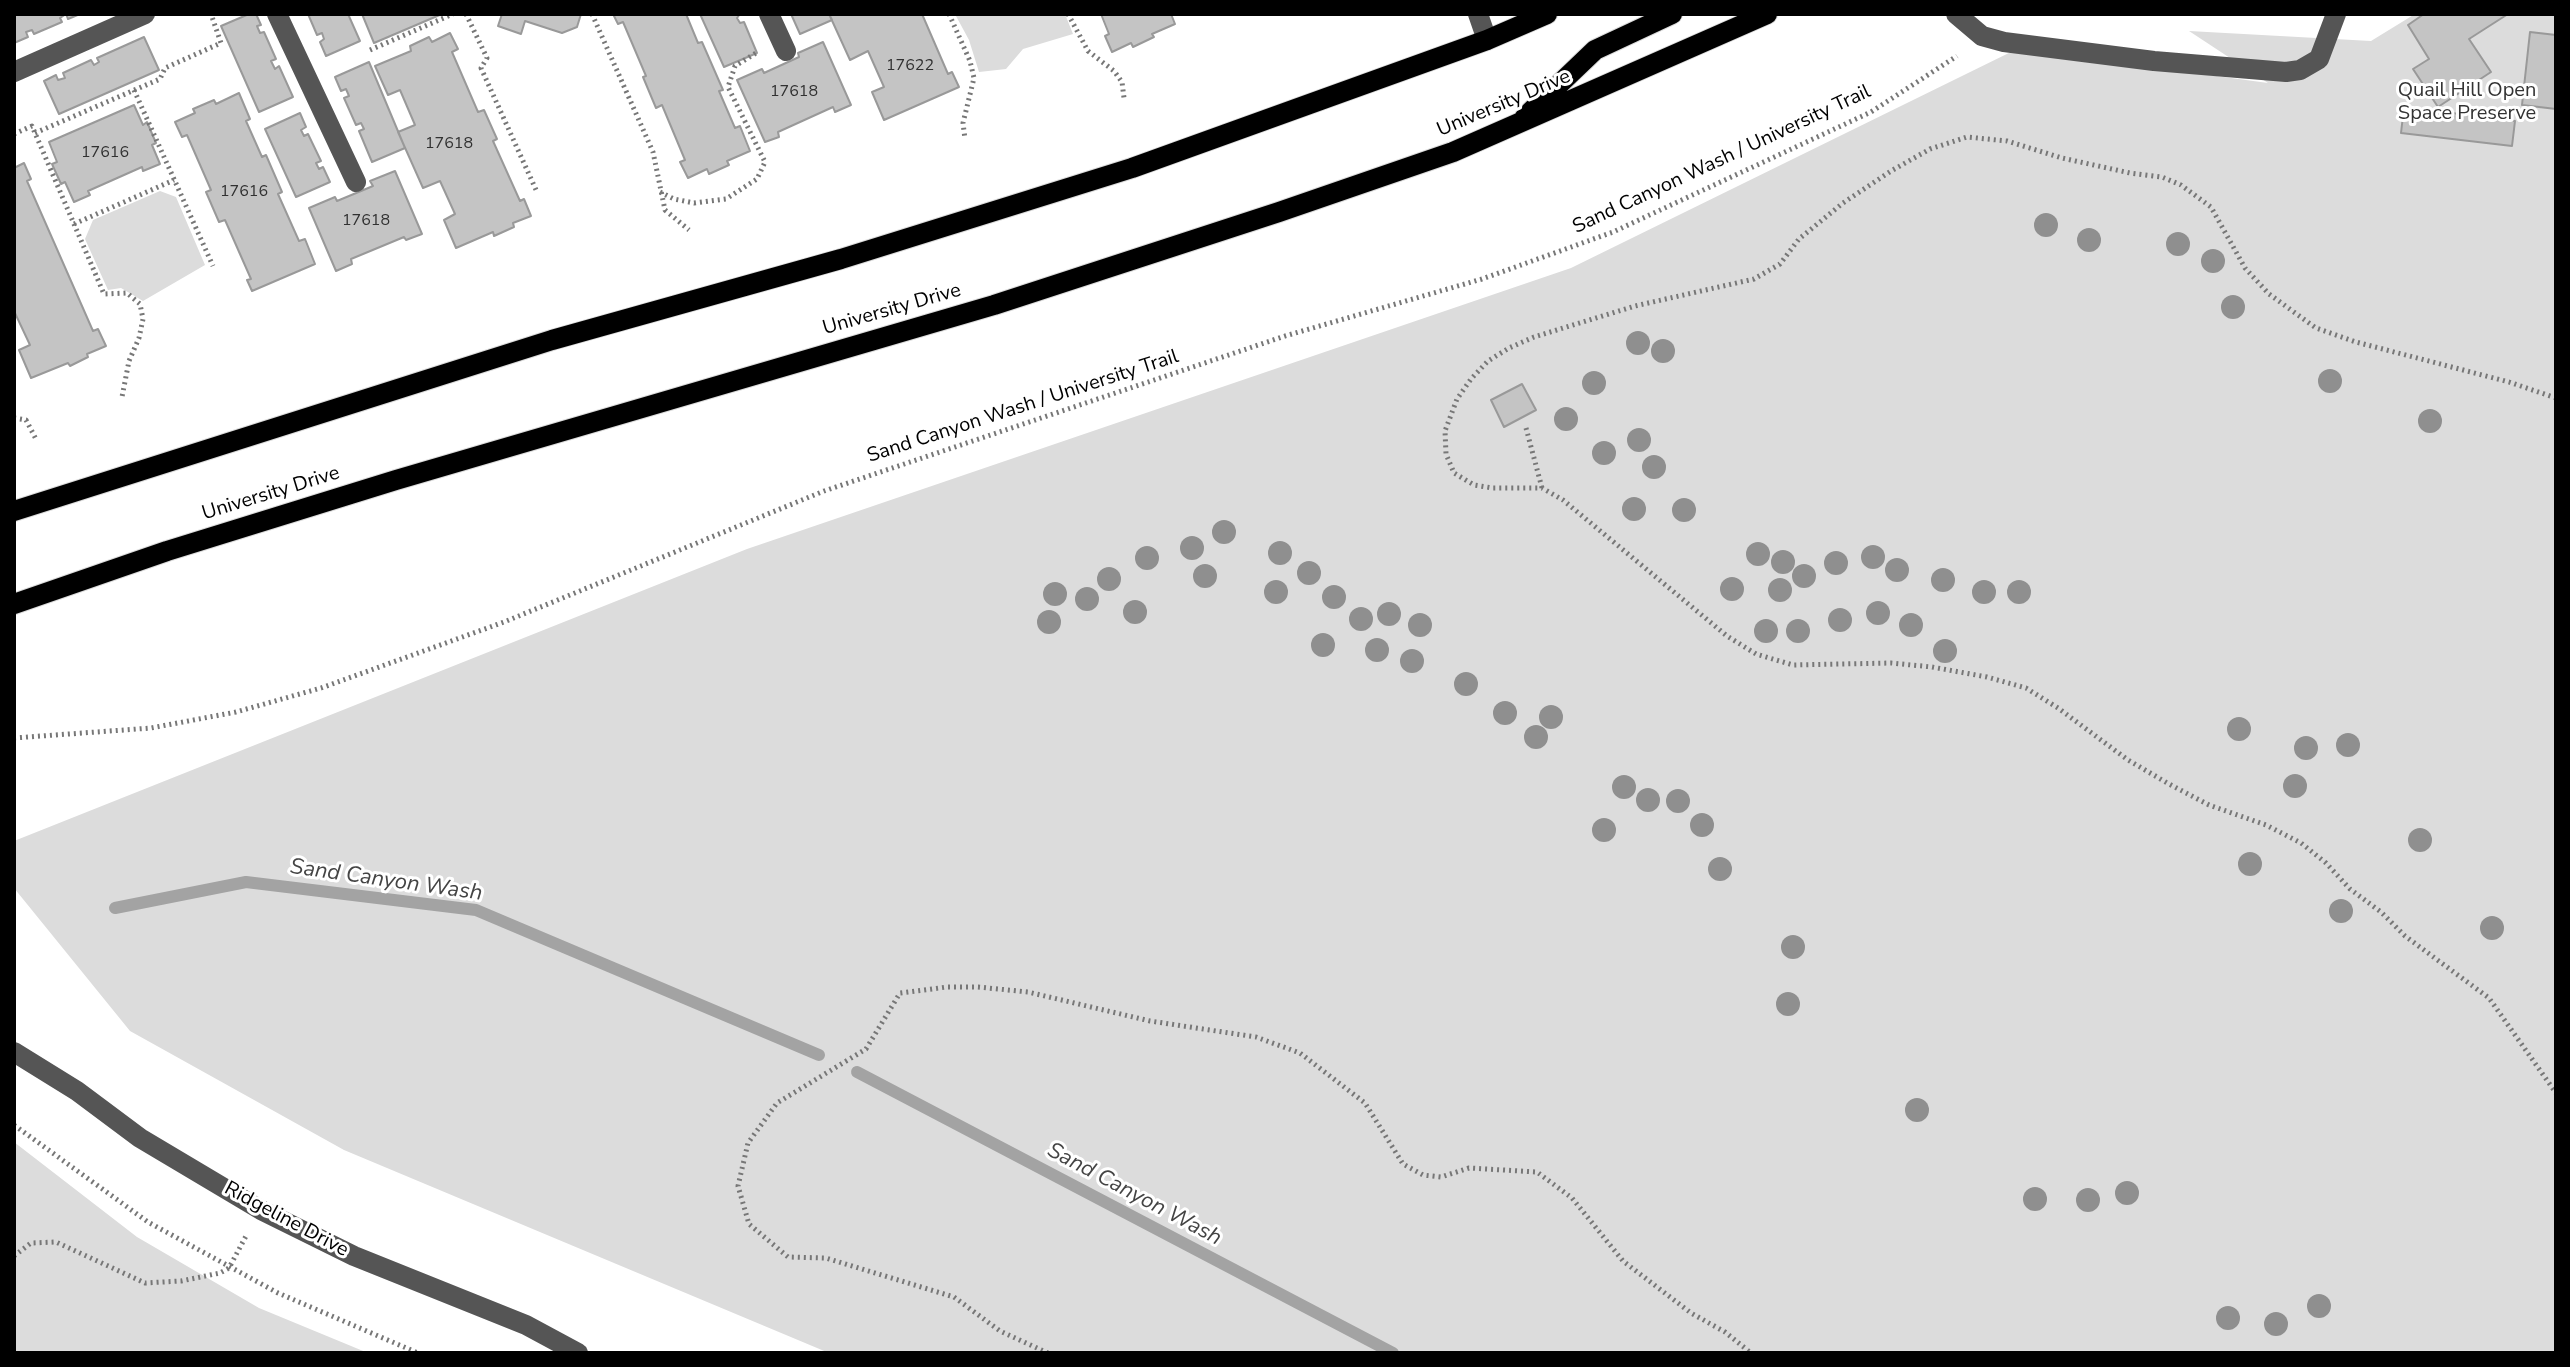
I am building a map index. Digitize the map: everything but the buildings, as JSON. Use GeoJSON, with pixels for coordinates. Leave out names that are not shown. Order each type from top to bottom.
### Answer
{"type":"FeatureCollection","features":[{"type":"Feature","properties":{"kind":"main road"},"geometry":{"type":"LineString","coordinates":[[14,511],[552,340],[841,259],[1132,168],[1487,40],[1547,14]]}},
{"type":"Feature","properties":{"kind":"main road"},"geometry":{"type":"LineString","coordinates":[[1517,125],[1595,50],[1672,14]]}},
{"type":"Feature","properties":{"kind":"main road","name":"University Drive"},"geometry":{"type":"LineString","coordinates":[[14,604],[167,551],[396,480],[994,305],[1279,212],[1453,152],[1767,14]]}},
{"type":"Feature","properties":{"kind":"street"},"geometry":{"type":"LineString","coordinates":[[14,72],[145,14]]}},
{"type":"Feature","properties":{"kind":"street"},"geometry":{"type":"LineString","coordinates":[[277,14],[356,182]]}},
{"type":"Feature","properties":{"kind":"street"},"geometry":{"type":"LineString","coordinates":[[769,14],[786,51]]}},
{"type":"Feature","properties":{"kind":"street"},"geometry":{"type":"LineString","coordinates":[[1478,14],[1487,40]]}},
{"type":"Feature","properties":{"kind":"street"},"geometry":{"type":"LineString","coordinates":[[1956,14],[1982,36],[2004,42],[2154,61],[2286,72],[2300,70],[2319,59],[2336,14]]}},
{"type":"Feature","properties":{"kind":"street","name":"Ridgeline Drive"},"geometry":{"type":"LineString","coordinates":[[14,1052],[77,1091],[140,1138],[261,1210],[354,1256],[526,1325],[578,1353]]}},
{"type":"Feature","properties":{"kind":"path"},"geometry":{"type":"LineString","coordinates":[[35,133],[160,79],[165,68],[221,43],[211,14]]}},
{"type":"Feature","properties":{"kind":"path"},"geometry":{"type":"LineString","coordinates":[[370,50],[453,14]]}},
{"type":"Feature","properties":{"kind":"path"},"geometry":{"type":"LineString","coordinates":[[466,14],[487,58],[481,68],[537,192]]}},
{"type":"Feature","properties":{"kind":"path"},"geometry":{"type":"LineString","coordinates":[[592,14],[653,152],[665,210],[689,230]]}},
{"type":"Feature","properties":{"kind":"path"},"geometry":{"type":"LineString","coordinates":[[1068,14],[1088,51],[1114,71],[1122,82],[1124,98]]}},
{"type":"Feature","properties":{"kind":"path"},"geometry":{"type":"LineString","coordinates":[[950,15],[974,78],[963,123],[965,139]]}},
{"type":"Feature","properties":{"kind":"path","name":"Sand Canyon Wash / University Trail"},"geometry":{"type":"LineString","coordinates":[[14,738],[151,728],[236,712],[321,688],[504,622],[865,476],[1285,336],[1482,279],[1613,232],[1871,112],[1943,67],[1982,36]]}},
{"type":"Feature","properties":{"kind":"path"},"geometry":{"type":"LineString","coordinates":[[660,192],[694,203],[726,199],[757,179],[765,162],[728,87],[735,66],[757,53]]}},
{"type":"Feature","properties":{"kind":"path"},"geometry":{"type":"LineString","coordinates":[[134,90],[213,266]]}},
{"type":"Feature","properties":{"kind":"path"},"geometry":{"type":"LineString","coordinates":[[14,134],[32,126],[104,294],[127,293],[140,304],[143,319],[129,361],[122,397]]}},
{"type":"Feature","properties":{"kind":"path"},"geometry":{"type":"LineString","coordinates":[[2556,398],[2316,328],[2269,294],[2245,268],[2211,207],[2181,185],[2162,177],[2062,158],[2007,141],[1967,137],[1930,149],[1891,171],[1843,203],[1799,239],[1780,264],[1754,279],[1635,306],[1534,337],[1488,361],[1457,399],[1445,431],[1446,454],[1454,473],[1474,485],[1542,488],[1572,507],[1727,636],[1756,654],[1793,665],[1891,663],[1932,667],[2026,688],[2128,760],[2169,784],[2209,805],[2266,825],[2301,843],[2405,936],[2489,998],[2556,1093]]}},
{"type":"Feature","properties":{"kind":"path"},"geometry":{"type":"LineString","coordinates":[[74,224],[174,180]]}},
{"type":"Feature","properties":{"kind":"path"},"geometry":{"type":"LineString","coordinates":[[14,418],[26,420],[37,441]]}},
{"type":"Feature","properties":{"kind":"path"},"geometry":{"type":"LineString","coordinates":[[1526,428],[1542,488]]}},
{"type":"Feature","properties":{"kind":"path"},"geometry":{"type":"LineString","coordinates":[[1048,1353],[1000,1331],[954,1297],[826,1258],[788,1257],[749,1224],[738,1186],[748,1143],[777,1103],[866,1049],[900,993],[947,987],[1028,992],[1150,1021],[1256,1037],[1300,1053],[1365,1103],[1403,1164],[1423,1175],[1441,1177],[1469,1168],[1537,1172],[1572,1198],[1623,1261],[1691,1313],[1725,1332],[1751,1353]]}},
{"type":"Feature","properties":{"kind":"path"},"geometry":{"type":"LineString","coordinates":[[14,1125],[148,1222],[229,1268],[278,1293],[418,1353]]}},
{"type":"Feature","properties":{"kind":"path"},"geometry":{"type":"LineString","coordinates":[[14,1256],[31,1243],[56,1242],[145,1283],[181,1281],[220,1273],[229,1268],[261,1210]]}},
{"type":"Feature","properties":{"kind":"green space"},"geometry":{"type":"Polygon","coordinates":[[[1065,14],[1073,34],[1023,49],[1006,69],[979,72],[969,40],[956,16],[1065,14]]]}},
{"type":"Feature","properties":{"kind":"green space","name":"Quail Hill Open Space Preserve"},"geometry":{"type":"Polygon","coordinates":[[[2415,14],[2556,14],[2556,1353],[829,1353],[344,1150],[130,1031],[14,888],[14,841],[747,549],[1571,268],[2017,49],[2268,83],[2189,31],[2371,41],[2415,14]]]}},
{"type":"Feature","properties":{"kind":"green space"},"geometry":{"type":"Polygon","coordinates":[[[160,191],[176,197],[205,265],[143,301],[121,288],[108,290],[85,239],[93,220],[160,191]]]}},
{"type":"Feature","properties":{"kind":"green space"},"geometry":{"type":"Polygon","coordinates":[[[14,1142],[137,1237],[259,1308],[368,1353],[14,1353],[14,1142]]]}},
{"type":"Feature","properties":{"kind":"waterway","name":"Sand Canyon Wash"},"geometry":{"type":"LineString","coordinates":[[115,908],[246,882],[476,910],[819,1055]]}},
{"type":"Feature","properties":{"kind":"waterway","name":"Sand Canyon Wash"},"geometry":{"type":"LineString","coordinates":[[857,1072],[1393,1353]]}}]}
